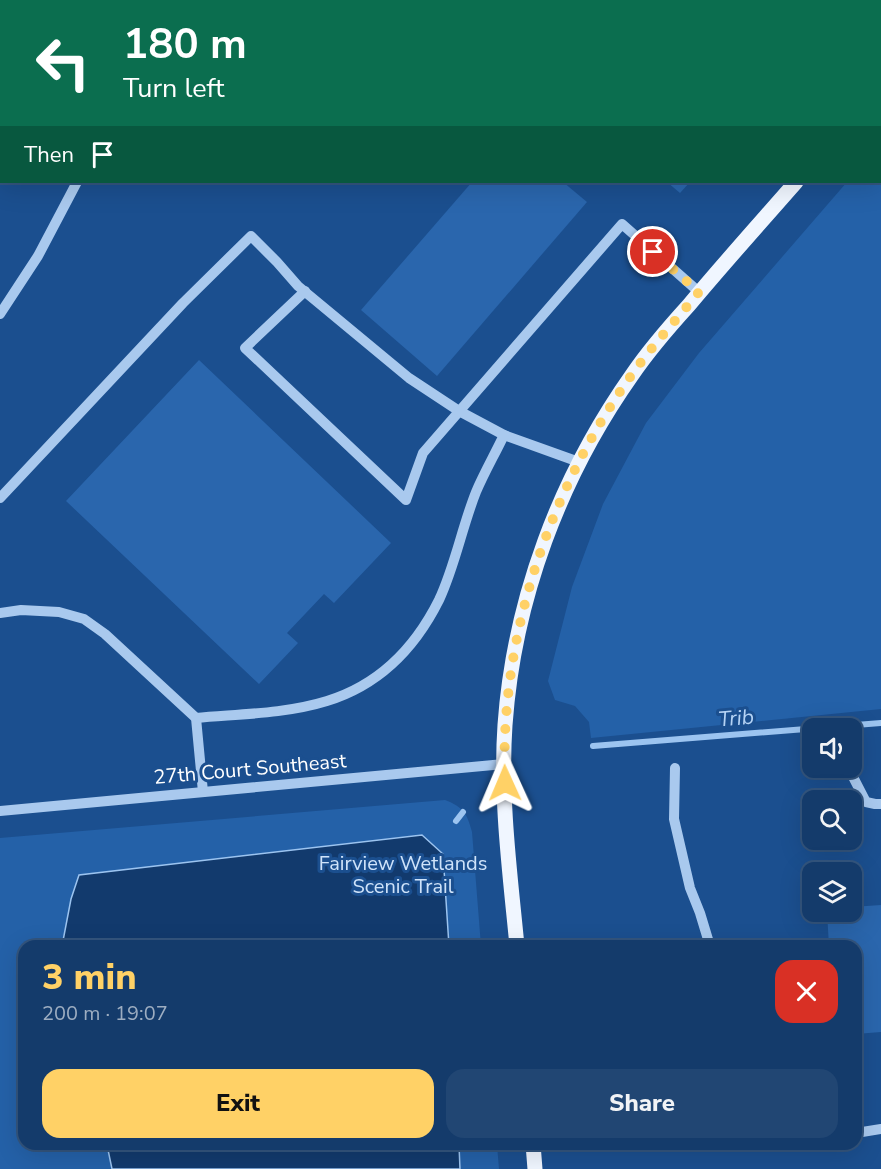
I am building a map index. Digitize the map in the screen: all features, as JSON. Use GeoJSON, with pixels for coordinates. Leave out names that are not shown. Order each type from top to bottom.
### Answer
{"type":"FeatureCollection","features":[{"type":"Feature","properties":{"kind":"main road"},"geometry":{"type":"LineString","coordinates":[[516,940],[506,820],[505,724],[521,619],[548,532],[579,462],[632,374],[699,292],[795,183]]}},
{"type":"Feature","properties":{"kind":"main road"},"geometry":{"type":"LineString","coordinates":[[535,1150],[535,1169]]}},
{"type":"Feature","properties":{"kind":"street"},"geometry":{"type":"LineString","coordinates":[[0,314],[38,256],[76,183]]}},
{"type":"Feature","properties":{"kind":"street"},"geometry":{"type":"LineString","coordinates":[[305,291],[245,348],[406,500],[423,453],[622,224],[699,292]]}},
{"type":"Feature","properties":{"kind":"street"},"geometry":{"type":"LineString","coordinates":[[0,498],[183,303],[251,236],[298,286],[409,378],[459,411],[504,435],[579,462]]}},
{"type":"Feature","properties":{"kind":"street"},"geometry":{"type":"LineString","coordinates":[[196,718],[294,708],[327,701],[361,687],[389,667],[417,638],[439,599],[476,492],[504,435]]}},
{"type":"Feature","properties":{"kind":"street"},"geometry":{"type":"LineString","coordinates":[[0,613],[21,610],[59,612],[84,619],[105,634],[196,718],[203,792]]}},
{"type":"Feature","properties":{"kind":"street","name":"27th Court Southeast"},"geometry":{"type":"LineString","coordinates":[[0,811],[504,764]]}},
{"type":"Feature","properties":{"kind":"street"},"geometry":{"type":"LineString","coordinates":[[675,768],[674,819],[690,888],[708,940]]}},
{"type":"Feature","properties":{"kind":"street"},"geometry":{"type":"LineString","coordinates":[[854,778],[866,802],[881,804]]}},
{"type":"Feature","properties":{"kind":"street"},"geometry":{"type":"LineString","coordinates":[[862,1132],[881,1129]]}},
{"type":"Feature","properties":{"kind":"green space"},"geometry":{"type":"Polygon","coordinates":[[[846,183],[881,183],[881,709],[591,738],[589,722],[575,706],[555,700],[548,681],[572,587],[603,504],[646,423],[699,353],[846,183]]]}},
{"type":"Feature","properties":{"kind":"green space","name":"Fairview Wetlands Scenic Trail"},"geometry":{"type":"Polygon","coordinates":[[[445,800],[456,805],[468,820],[472,832],[481,940],[18,940],[18,1150],[497,1150],[499,1169],[0,1169],[0,838],[445,800]]]}},
{"type":"Feature","properties":{"kind":"shaded area"},"geometry":{"type":"Polygon","coordinates":[[[422,835],[443,854],[449,940],[63,940],[71,899],[79,875],[422,835]]]}},
{"type":"Feature","properties":{"kind":"shaded area"},"geometry":{"type":"Polygon","coordinates":[[[108,1150],[459,1150],[460,1169],[112,1169],[108,1150]]]}},
{"type":"Feature","properties":{"kind":"building"},"geometry":{"type":"Polygon","coordinates":[[[471,183],[564,183],[587,202],[437,376],[361,310],[471,183]]]}},
{"type":"Feature","properties":{"kind":"building"},"geometry":{"type":"Polygon","coordinates":[[[668,183],[689,183],[680,193],[668,183]]]}},
{"type":"Feature","properties":{"kind":"building"},"geometry":{"type":"Polygon","coordinates":[[[199,360],[391,543],[334,603],[324,594],[287,633],[298,643],[259,684],[66,501],[199,360]]]}},
{"type":"Feature","properties":{"kind":"building"},"geometry":{"type":"Polygon","coordinates":[[[881,905],[881,1032],[862,1034],[862,940],[829,940],[828,922],[862,922],[862,906],[881,905]]]}},
{"type":"Feature","properties":{"kind":"waterway","name":"Trib"},"geometry":{"type":"LineString","coordinates":[[593,746],[881,723]]}},
{"type":"Feature","properties":{"kind":"waterway","name":"Trib"},"geometry":{"type":"LineString","coordinates":[[456,821],[463,812]]}},
{"type":"Feature","properties":{"kind":"route"},"geometry":{"type":"LineString","coordinates":[[505,783],[505,724],[512,669],[521,619],[548,532],[579,462],[614,402],[632,374],[699,292],[653,252]]}}]}
